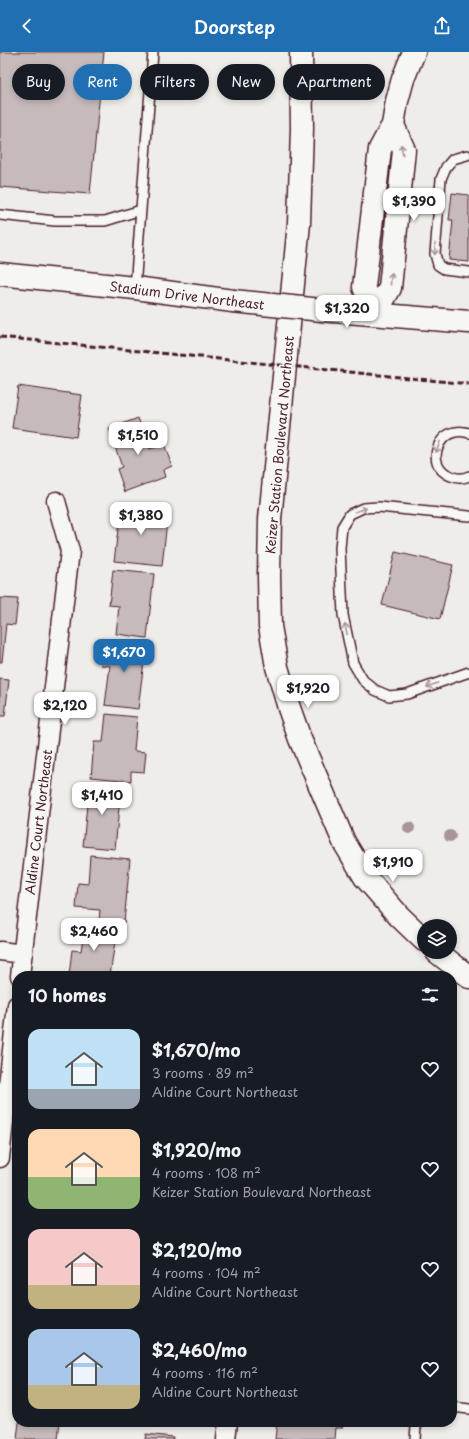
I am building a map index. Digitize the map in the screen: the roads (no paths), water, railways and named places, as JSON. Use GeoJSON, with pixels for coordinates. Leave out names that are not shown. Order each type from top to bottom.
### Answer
{"type":"FeatureCollection","features":[{"type":"Feature","properties":{"kind":"main road","name":"Keizer Station Boulevard Northeast"},"geometry":{"type":"LineString","coordinates":[[301,52],[302,129],[299,223],[270,519],[270,626],[277,667],[289,708],[300,739],[344,842],[365,877],[399,916],[417,933]]}},
{"type":"Feature","properties":{"kind":"main road"},"geometry":{"type":"LineString","coordinates":[[375,314],[364,287],[380,149],[393,125],[403,79],[414,52]]}},
{"type":"Feature","properties":{"kind":"main road","name":"Stadium Drive Northeast"},"geometry":{"type":"LineString","coordinates":[[0,274],[135,288],[233,301],[469,322]]}},
{"type":"Feature","properties":{"kind":"main road"},"geometry":{"type":"LineString","coordinates":[[446,959],[469,977]]}},
{"type":"Feature","properties":{"kind":"street","name":"Aldine Court Northeast"},"geometry":{"type":"LineString","coordinates":[[21,971],[70,551],[56,502]]}},
{"type":"Feature","properties":{"kind":"street"},"geometry":{"type":"LineString","coordinates":[[0,951],[23,954]]}},
{"type":"Feature","properties":{"kind":"street"},"geometry":{"type":"LineString","coordinates":[[0,1158],[12,1050]]}},
{"type":"Feature","properties":{"kind":"street"},"geometry":{"type":"LineString","coordinates":[[226,1439],[227,1427]]}},
{"type":"Feature","properties":{"kind":"lane"},"geometry":{"type":"LineString","coordinates":[[135,288],[153,52]]}},
{"type":"Feature","properties":{"kind":"lane"},"geometry":{"type":"LineString","coordinates":[[467,155],[453,158],[446,167],[441,179],[435,254],[438,264],[444,269],[469,272]]}},
{"type":"Feature","properties":{"kind":"lane"},"geometry":{"type":"LineString","coordinates":[[0,215],[55,221],[105,221],[141,210]]}},
{"type":"Feature","properties":{"kind":"lane"},"geometry":{"type":"LineString","coordinates":[[469,433],[462,430],[444,436],[439,443],[436,452],[437,462],[442,470],[449,476],[457,478],[469,476]]}},
{"type":"Feature","properties":{"kind":"lane"},"geometry":{"type":"LineString","coordinates":[[469,516],[378,507],[364,508],[350,514],[342,527],[340,548],[343,615],[353,663],[363,680],[375,690],[389,696],[407,694],[469,672]]}},
{"type":"Feature","properties":{"kind":"lane"},"geometry":{"type":"LineString","coordinates":[[457,1408],[469,1409]]}},
{"type":"Feature","properties":{"kind":"lane"},"geometry":{"type":"LineString","coordinates":[[415,1439],[416,1427]]}},
{"type":"Feature","properties":{"kind":"railway"},"geometry":{"type":"LineString","coordinates":[[0,337],[469,384]]}}]}
